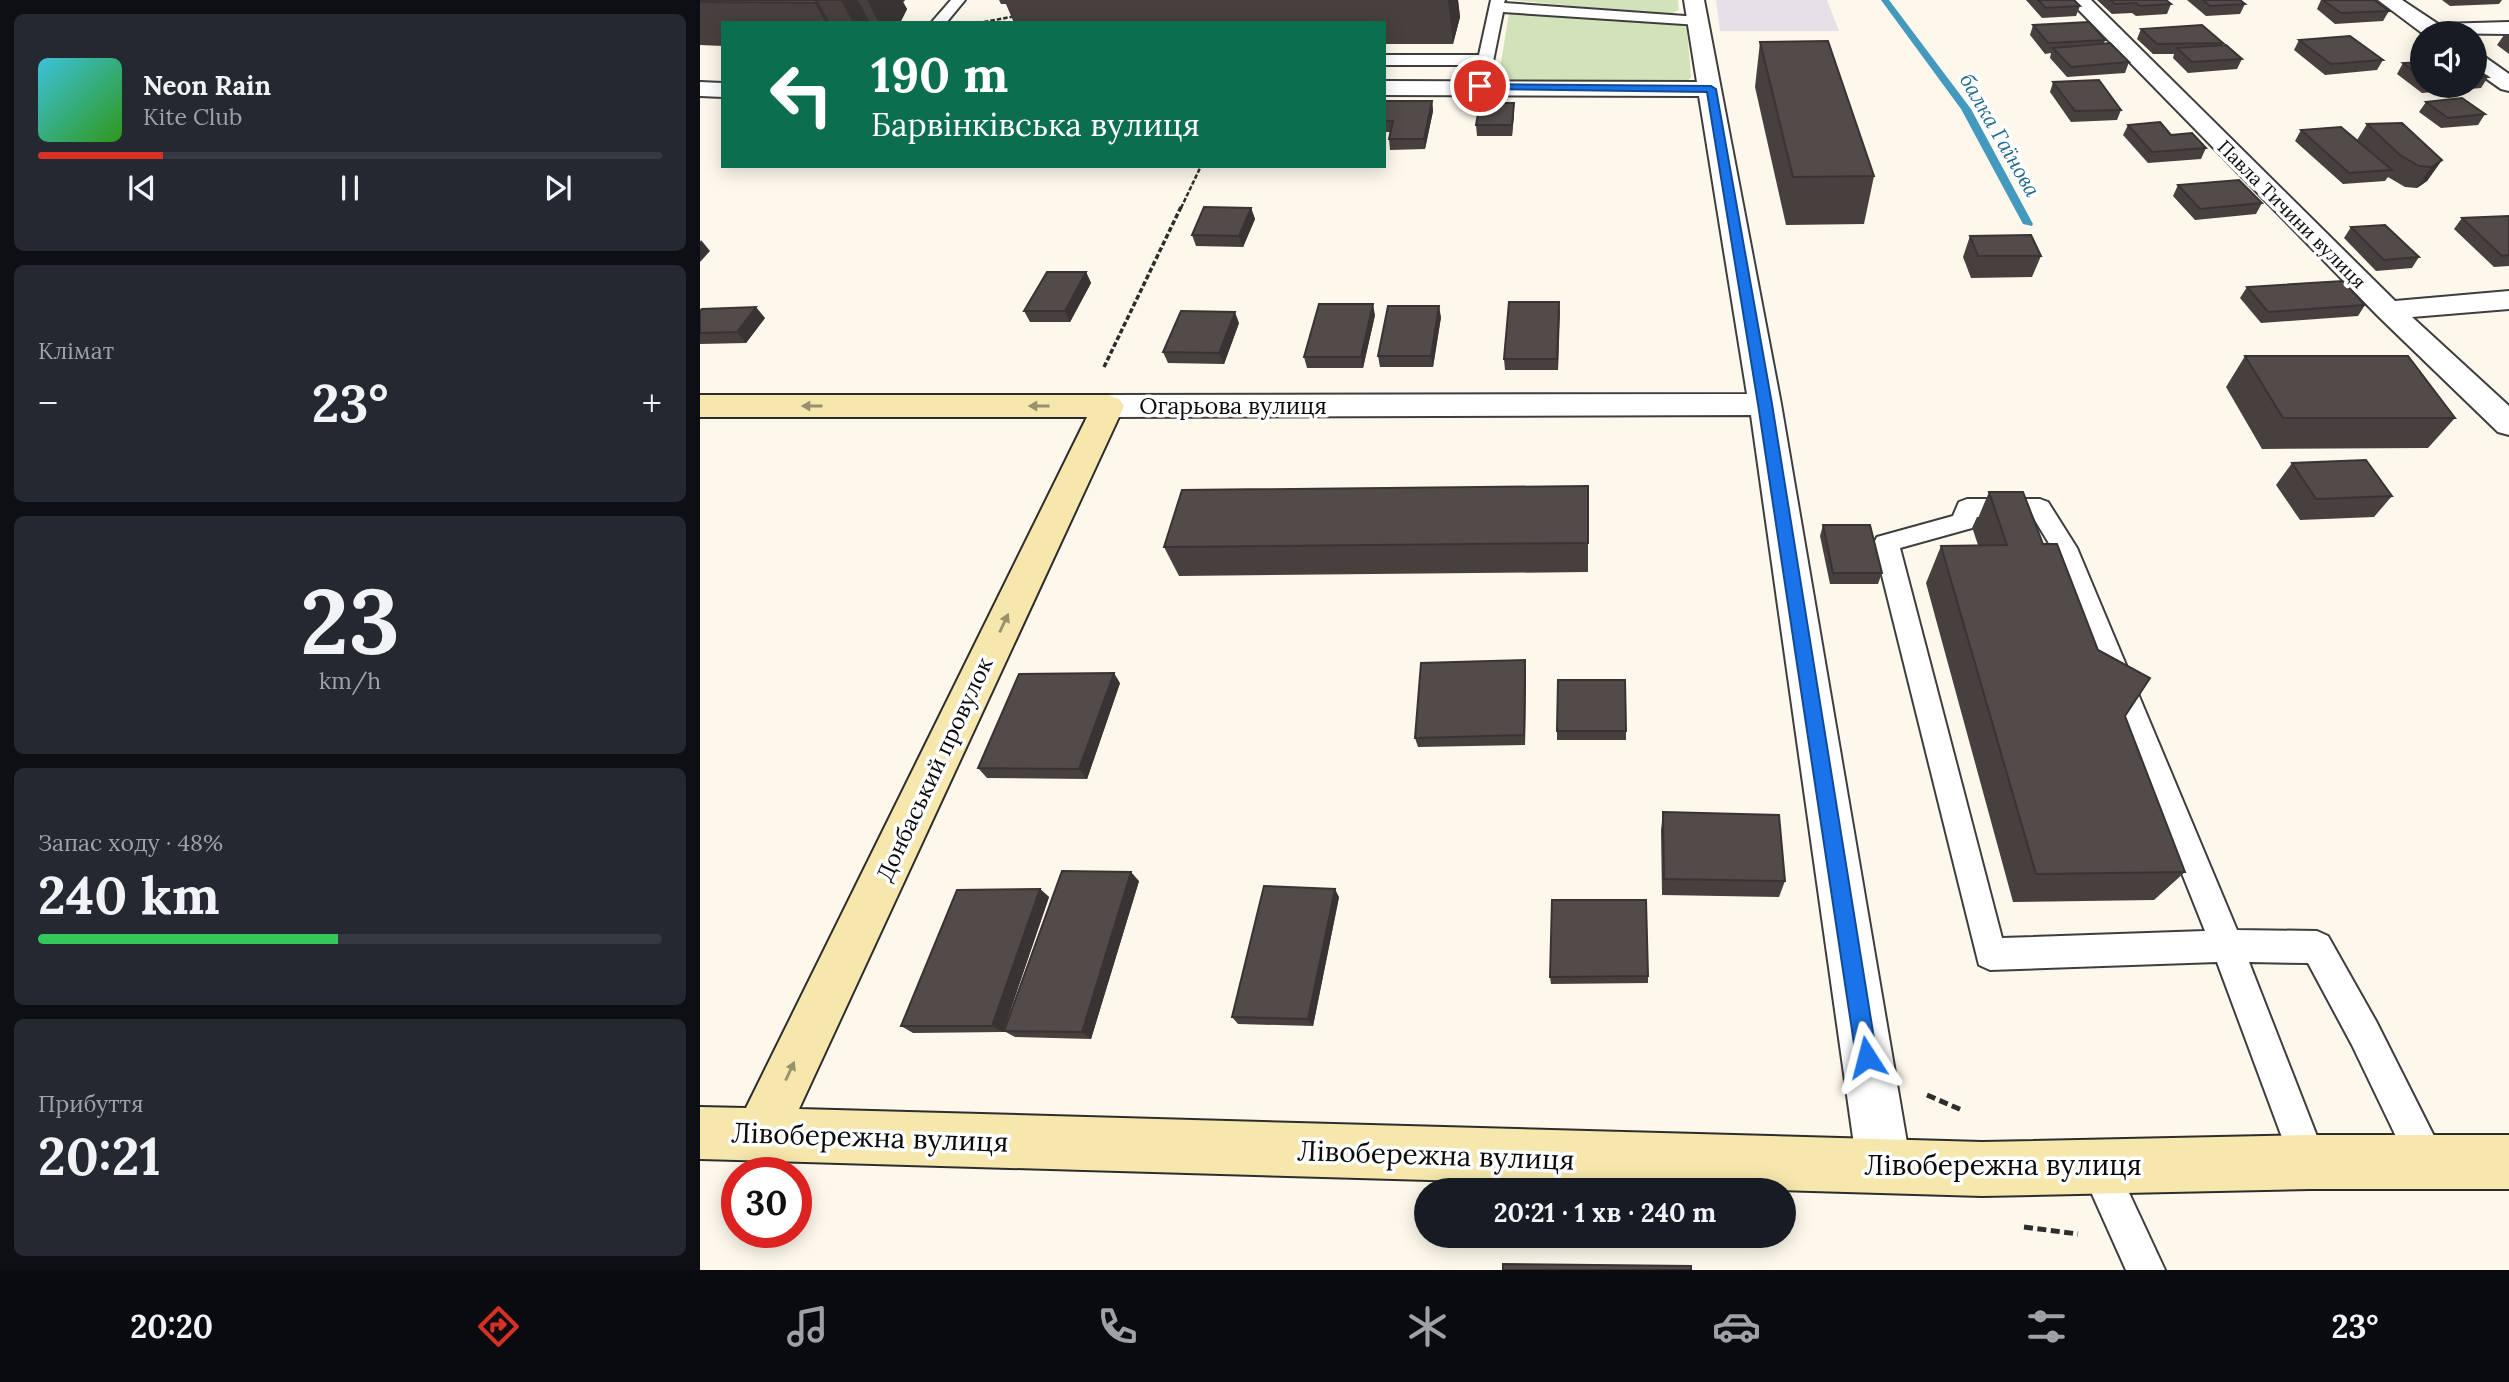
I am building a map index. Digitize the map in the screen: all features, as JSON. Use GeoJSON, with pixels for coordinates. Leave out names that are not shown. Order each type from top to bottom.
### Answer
{"type":"FeatureCollection","features":[{"type":"Feature","properties":{"kind":"street","name":"Павла Тичини вулиця"},"geometry":{"type":"LineString","coordinates":[[2079,0],[2388,310],[2509,424]]}},
{"type":"Feature","properties":{"kind":"street"},"geometry":{"type":"LineString","coordinates":[[2388,0],[2418,21]]}},
{"type":"Feature","properties":{"kind":"street"},"geometry":{"type":"LineString","coordinates":[[1697,10],[1765,404],[1884,1166]]}},
{"type":"Feature","properties":{"kind":"street"},"geometry":{"type":"LineString","coordinates":[[2487,29],[2509,28]]}},
{"type":"Feature","properties":{"kind":"street"},"geometry":{"type":"LineString","coordinates":[[2487,69],[2509,84]]}},
{"type":"Feature","properties":{"kind":"street"},"geometry":{"type":"LineString","coordinates":[[1386,88],[1480,86],[1711,89]]}},
{"type":"Feature","properties":{"kind":"street"},"geometry":{"type":"LineString","coordinates":[[700,89],[721,90]]}},
{"type":"Feature","properties":{"kind":"street"},"geometry":{"type":"LineString","coordinates":[[2388,310],[2509,300]]}},
{"type":"Feature","properties":{"kind":"street","name":"Огарьова вулиця"},"geometry":{"type":"LineString","coordinates":[[700,406],[1765,404]]}},
{"type":"Feature","properties":{"kind":"street","name":"Донбаський провулок"},"geometry":{"type":"LineString","coordinates":[[761,1133],[1096,406]]}},
{"type":"Feature","properties":{"kind":"street","name":"Лівобережна вулиця"},"geometry":{"type":"LineString","coordinates":[[700,1133],[1646,1162],[1982,1169],[2309,1162],[2509,1162]]}},
{"type":"Feature","properties":{"kind":"lane"},"geometry":{"type":"LineString","coordinates":[[939,21],[958,0]]}},
{"type":"Feature","properties":{"kind":"lane"},"geometry":{"type":"LineString","coordinates":[[1480,86],[1497,4],[1697,10]]}},
{"type":"Feature","properties":{"kind":"lane"},"geometry":{"type":"LineString","coordinates":[[1386,60],[1485,60]]}},
{"type":"Feature","properties":{"kind":"lane"},"geometry":{"type":"LineString","coordinates":[[2309,1162],[2227,946],[2065,548],[2040,508],[1967,508],[1963,522],[1886,543],[1990,954],[2227,946],[2317,947],[2364,1033],[2428,1163]]}},
{"type":"Feature","properties":{"kind":"lane"},"geometry":{"type":"LineString","coordinates":[[2097,1165],[2146,1270]]}},
{"type":"Feature","properties":{"kind":"path"},"geometry":{"type":"LineString","coordinates":[[989,21],[1020,15]]}},
{"type":"Feature","properties":{"kind":"path"},"geometry":{"type":"LineString","coordinates":[[1096,406],[1200,168]]}},
{"type":"Feature","properties":{"kind":"shaded area"},"geometry":{"type":"Polygon","coordinates":[[[1716,0],[1827,0],[1839,31],[1720,31],[1716,0]]]}},
{"type":"Feature","properties":{"kind":"green space"},"geometry":{"type":"Polygon","coordinates":[[[1511,0],[1678,0],[1679,10],[1668,15],[1511,0]]]}},
{"type":"Feature","properties":{"kind":"green space"},"geometry":{"type":"Polygon","coordinates":[[[1509,13],[1678,23],[1687,28],[1691,77],[1688,81],[1679,82],[1507,81],[1499,75],[1509,13]]]}},
{"type":"Feature","properties":{"kind":"building"},"geometry":{"type":"Polygon","coordinates":[[[700,0],[817,0],[815,3],[700,0]]]}},
{"type":"Feature","properties":{"kind":"building"},"geometry":{"type":"Polygon","coordinates":[[[2038,0],[2074,0],[2080,6],[2046,8],[2038,0]]]}},
{"type":"Feature","properties":{"kind":"building"},"geometry":{"type":"Polygon","coordinates":[[[2111,0],[2166,0],[2171,4],[2140,6],[2136,3],[2115,4],[2111,0]]]}},
{"type":"Feature","properties":{"kind":"building"},"geometry":{"type":"Polygon","coordinates":[[[2203,0],[2240,0],[2245,4],[2210,6],[2203,0]]]}},
{"type":"Feature","properties":{"kind":"building"},"geometry":{"type":"Polygon","coordinates":[[[2323,0],[2374,0],[2389,11],[2341,13],[2323,0]]]}},
{"type":"Feature","properties":{"kind":"building"},"geometry":{"type":"Polygon","coordinates":[[[2089,22],[2105,40],[2048,43],[2033,25],[2089,22]]]}},
{"type":"Feature","properties":{"kind":"building"},"geometry":{"type":"Polygon","coordinates":[[[2202,25],[2223,43],[2157,44],[2141,29],[2202,25]]]}},
{"type":"Feature","properties":{"kind":"building"},"geometry":{"type":"Polygon","coordinates":[[[2350,36],[2383,60],[2331,64],[2299,40],[2350,36]]]}},
{"type":"Feature","properties":{"kind":"building"},"geometry":{"type":"Polygon","coordinates":[[[1828,41],[1874,176],[1793,177],[1760,42],[1828,41]]]}},
{"type":"Feature","properties":{"kind":"building"},"geometry":{"type":"Polygon","coordinates":[[[2110,43],[2129,62],[2071,67],[2053,48],[2110,43]]]}},
{"type":"Feature","properties":{"kind":"building"},"geometry":{"type":"Polygon","coordinates":[[[2226,45],[2242,59],[2192,62],[2177,48],[2226,45]]]}},
{"type":"Feature","properties":{"kind":"building"},"geometry":{"type":"Polygon","coordinates":[[[2099,80],[2121,110],[2075,111],[2053,82],[2099,80]]]}},
{"type":"Feature","properties":{"kind":"building"},"geometry":{"type":"Polygon","coordinates":[[[2462,98],[2485,114],[2448,118],[2426,102],[2462,98]]]}},
{"type":"Feature","properties":{"kind":"building"},"geometry":{"type":"Polygon","coordinates":[[[1386,101],[1432,101],[1424,139],[1389,139],[1393,121],[1386,121],[1386,101]]]}},
{"type":"Feature","properties":{"kind":"building"},"geometry":{"type":"Polygon","coordinates":[[[1480,103],[1514,103],[1512,125],[1476,125],[1480,103]]]}},
{"type":"Feature","properties":{"kind":"building"},"geometry":{"type":"Polygon","coordinates":[[[2160,122],[2171,135],[2192,133],[2206,148],[2152,152],[2128,125],[2160,122]]]}},
{"type":"Feature","properties":{"kind":"building"},"geometry":{"type":"Polygon","coordinates":[[[2402,123],[2442,160],[2431,167],[2419,166],[2400,155],[2367,124],[2402,123]]]}},
{"type":"Feature","properties":{"kind":"building"},"geometry":{"type":"Polygon","coordinates":[[[2341,127],[2392,170],[2349,173],[2301,130],[2341,127]]]}},
{"type":"Feature","properties":{"kind":"building"},"geometry":{"type":"Polygon","coordinates":[[[2239,180],[2262,203],[2200,209],[2178,185],[2239,180]]]}},
{"type":"Feature","properties":{"kind":"building"},"geometry":{"type":"Polygon","coordinates":[[[1204,207],[1251,208],[1239,236],[1192,235],[1204,207]]]}},
{"type":"Feature","properties":{"kind":"building"},"geometry":{"type":"Polygon","coordinates":[[[2509,216],[2509,255],[2502,256],[2462,218],[2509,216]]]}},
{"type":"Feature","properties":{"kind":"building"},"geometry":{"type":"Polygon","coordinates":[[[2385,225],[2419,257],[2384,260],[2351,227],[2385,225]]]}},
{"type":"Feature","properties":{"kind":"building"},"geometry":{"type":"Polygon","coordinates":[[[2031,235],[2041,256],[1978,256],[1970,236],[2031,235]]]}},
{"type":"Feature","properties":{"kind":"building"},"geometry":{"type":"Polygon","coordinates":[[[1047,272],[1086,272],[1065,311],[1024,311],[1047,272]]]}},
{"type":"Feature","properties":{"kind":"building"},"geometry":{"type":"Polygon","coordinates":[[[2343,281],[2365,305],[2268,312],[2247,287],[2343,281]]]}},
{"type":"Feature","properties":{"kind":"building"},"geometry":{"type":"Polygon","coordinates":[[[1509,302],[1559,302],[1557,359],[1504,359],[1509,302]]]}},
{"type":"Feature","properties":{"kind":"building"},"geometry":{"type":"Polygon","coordinates":[[[1319,304],[1373,304],[1361,357],[1304,357],[1319,304]]]}},
{"type":"Feature","properties":{"kind":"building"},"geometry":{"type":"Polygon","coordinates":[[[1388,306],[1439,306],[1431,356],[1378,356],[1388,306]]]}},
{"type":"Feature","properties":{"kind":"building"},"geometry":{"type":"Polygon","coordinates":[[[756,307],[737,332],[700,333],[702,309],[756,307]]]}},
{"type":"Feature","properties":{"kind":"building"},"geometry":{"type":"Polygon","coordinates":[[[1181,311],[1235,312],[1219,353],[1163,352],[1181,311]]]}},
{"type":"Feature","properties":{"kind":"building"},"geometry":{"type":"Polygon","coordinates":[[[2245,356],[2408,356],[2455,418],[2283,418],[2245,356]]]}},
{"type":"Feature","properties":{"kind":"building"},"geometry":{"type":"Polygon","coordinates":[[[2366,460],[2392,496],[2316,499],[2292,463],[2366,460]]]}},
{"type":"Feature","properties":{"kind":"building"},"geometry":{"type":"Polygon","coordinates":[[[1588,486],[1588,543],[1164,547],[1182,490],[1588,486]]]}},
{"type":"Feature","properties":{"kind":"building"},"geometry":{"type":"Polygon","coordinates":[[[1989,492],[2023,492],[2043,544],[2057,544],[2098,650],[2150,678],[2125,716],[2185,872],[2036,874],[1941,546],[2007,545],[1989,492]]]}},
{"type":"Feature","properties":{"kind":"building"},"geometry":{"type":"Polygon","coordinates":[[[1823,525],[1870,525],[1882,573],[1833,573],[1823,525]]]}},
{"type":"Feature","properties":{"kind":"building"},"geometry":{"type":"Polygon","coordinates":[[[1525,660],[1524,735],[1415,738],[1421,663],[1525,660]]]}},
{"type":"Feature","properties":{"kind":"building"},"geometry":{"type":"Polygon","coordinates":[[[1114,673],[1079,769],[978,768],[1019,674],[1114,673]]]}},
{"type":"Feature","properties":{"kind":"building"},"geometry":{"type":"Polygon","coordinates":[[[1558,680],[1625,680],[1626,731],[1557,731],[1558,680]]]}},
{"type":"Feature","properties":{"kind":"building"},"geometry":{"type":"Polygon","coordinates":[[[1663,812],[1779,815],[1785,881],[1664,879],[1663,812]]]}},
{"type":"Feature","properties":{"kind":"building"},"geometry":{"type":"Polygon","coordinates":[[[1062,871],[1131,872],[1082,1032],[1004,1031],[1062,871]]]}},
{"type":"Feature","properties":{"kind":"building"},"geometry":{"type":"Polygon","coordinates":[[[1264,886],[1335,889],[1308,1019],[1232,1017],[1264,886]]]}},
{"type":"Feature","properties":{"kind":"building"},"geometry":{"type":"Polygon","coordinates":[[[1040,889],[992,1026],[901,1026],[957,890],[1040,889]]]}},
{"type":"Feature","properties":{"kind":"building"},"geometry":{"type":"Polygon","coordinates":[[[1552,900],[1646,900],[1648,976],[1550,977],[1552,900]]]}},
{"type":"Feature","properties":{"kind":"building"},"geometry":{"type":"Polygon","coordinates":[[[1503,1264],[1691,1266],[1691,1270],[1503,1270],[1503,1264]]]}},
{"type":"Feature","properties":{"kind":"waterway","name":"балка Гаїнова"},"geometry":{"type":"LineString","coordinates":[[1885,0],[1966,109],[2028,224]]}},
{"type":"Feature","properties":{"kind":"route"},"geometry":{"type":"LineString","coordinates":[[1480,86],[1711,89],[1765,404],[1867,1057]]}}]}
